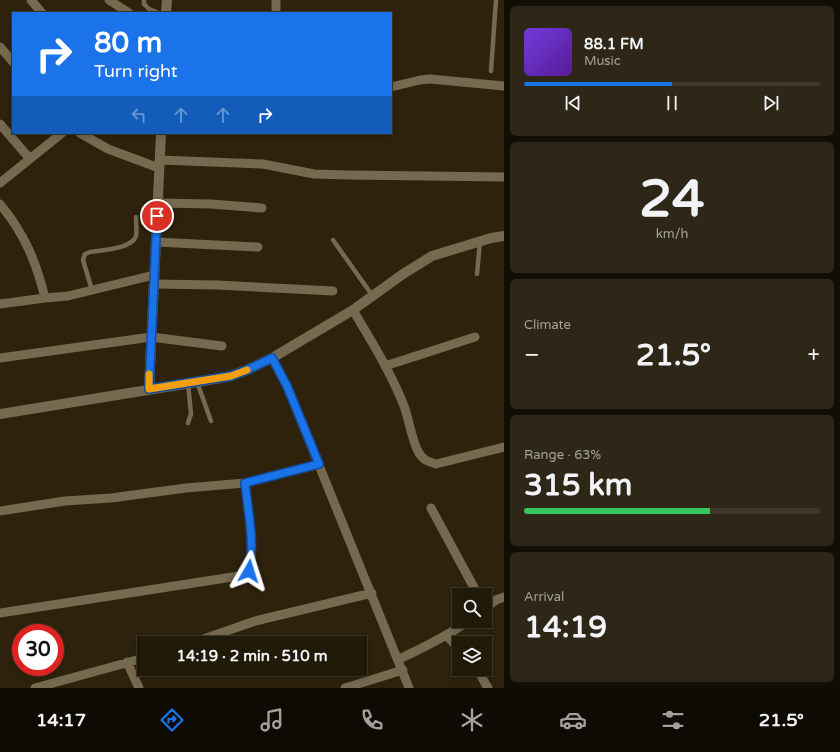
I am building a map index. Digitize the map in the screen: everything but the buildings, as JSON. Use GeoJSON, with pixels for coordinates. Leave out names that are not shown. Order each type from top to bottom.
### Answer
{"type":"FeatureCollection","features":[{"type":"Feature","properties":{"kind":"street"},"geometry":{"type":"LineString","coordinates":[[31,0],[41,12]]}},
{"type":"Feature","properties":{"kind":"street"},"geometry":{"type":"LineString","coordinates":[[109,0],[127,12]]}},
{"type":"Feature","properties":{"kind":"street"},"geometry":{"type":"LineString","coordinates":[[166,12],[167,0]]}},
{"type":"Feature","properties":{"kind":"street"},"geometry":{"type":"LineString","coordinates":[[276,0],[276,12]]}},
{"type":"Feature","properties":{"kind":"street"},"geometry":{"type":"LineString","coordinates":[[0,47],[12,61]]}},
{"type":"Feature","properties":{"kind":"street"},"geometry":{"type":"LineString","coordinates":[[392,87],[430,79],[504,86]]}},
{"type":"Feature","properties":{"kind":"street"},"geometry":{"type":"LineString","coordinates":[[0,124],[30,159]]}},
{"type":"Feature","properties":{"kind":"street"},"geometry":{"type":"LineString","coordinates":[[0,183],[61,134]]}},
{"type":"Feature","properties":{"kind":"street"},"geometry":{"type":"LineString","coordinates":[[82,134],[108,149],[160,164],[263,164],[314,174],[504,177]]}},
{"type":"Feature","properties":{"kind":"street"},"geometry":{"type":"LineString","coordinates":[[149,389],[161,134]]}},
{"type":"Feature","properties":{"kind":"street"},"geometry":{"type":"LineString","coordinates":[[0,204],[21,232],[39,273],[45,298]]}},
{"type":"Feature","properties":{"kind":"street"},"geometry":{"type":"LineString","coordinates":[[158,204],[212,204],[262,208]]}},
{"type":"Feature","properties":{"kind":"street"},"geometry":{"type":"LineString","coordinates":[[0,414],[231,376],[272,358],[353,310],[372,295],[432,256],[480,241],[504,236]]}},
{"type":"Feature","properties":{"kind":"street"},"geometry":{"type":"LineString","coordinates":[[156,242],[258,247]]}},
{"type":"Feature","properties":{"kind":"street"},"geometry":{"type":"LineString","coordinates":[[0,304],[68,296],[92,290],[154,280],[333,292]]}},
{"type":"Feature","properties":{"kind":"street"},"geometry":{"type":"LineString","coordinates":[[353,310],[385,366],[404,406],[418,452],[423,459],[436,464],[504,447]]}},
{"type":"Feature","properties":{"kind":"street"},"geometry":{"type":"LineString","coordinates":[[385,366],[475,337]]}},
{"type":"Feature","properties":{"kind":"street"},"geometry":{"type":"LineString","coordinates":[[0,358],[151,338],[222,346]]}},
{"type":"Feature","properties":{"kind":"street"},"geometry":{"type":"LineString","coordinates":[[272,358],[287,386],[399,659],[409,688]]}},
{"type":"Feature","properties":{"kind":"street"},"geometry":{"type":"LineString","coordinates":[[0,511],[65,501],[111,498],[186,488],[245,483],[319,464]]}},
{"type":"Feature","properties":{"kind":"street"},"geometry":{"type":"LineString","coordinates":[[0,613],[239,576],[249,571],[251,560],[251,542],[245,483]]}},
{"type":"Feature","properties":{"kind":"street"},"geometry":{"type":"LineString","coordinates":[[431,508],[474,588]]}},
{"type":"Feature","properties":{"kind":"street"},"geometry":{"type":"LineString","coordinates":[[212,636],[255,621],[372,593]]}},
{"type":"Feature","properties":{"kind":"street"},"geometry":{"type":"LineString","coordinates":[[492,603],[504,597]]}},
{"type":"Feature","properties":{"kind":"street"},"geometry":{"type":"LineString","coordinates":[[399,659],[429,646],[458,628]]}},
{"type":"Feature","properties":{"kind":"street"},"geometry":{"type":"LineString","coordinates":[[447,636],[452,641]]}},
{"type":"Feature","properties":{"kind":"street"},"geometry":{"type":"LineString","coordinates":[[35,688],[52,686],[137,660]]}},
{"type":"Feature","properties":{"kind":"street"},"geometry":{"type":"LineString","coordinates":[[127,662],[139,688]]}},
{"type":"Feature","properties":{"kind":"street"},"geometry":{"type":"LineString","coordinates":[[345,688],[403,670]]}},
{"type":"Feature","properties":{"kind":"street"},"geometry":{"type":"LineString","coordinates":[[481,676],[488,688]]}},
{"type":"Feature","properties":{"kind":"lane"},"geometry":{"type":"LineString","coordinates":[[144,0],[144,4],[157,12]]}},
{"type":"Feature","properties":{"kind":"lane"},"geometry":{"type":"LineString","coordinates":[[491,71],[496,0]]}},
{"type":"Feature","properties":{"kind":"lane"},"geometry":{"type":"LineString","coordinates":[[92,290],[84,260],[85,254],[127,245],[133,242],[136,236],[136,217]]}},
{"type":"Feature","properties":{"kind":"lane"},"geometry":{"type":"LineString","coordinates":[[333,240],[372,295]]}},
{"type":"Feature","properties":{"kind":"lane"},"geometry":{"type":"LineString","coordinates":[[477,274],[480,241]]}},
{"type":"Feature","properties":{"kind":"lane"},"geometry":{"type":"LineString","coordinates":[[193,382],[211,421]]}},
{"type":"Feature","properties":{"kind":"lane"},"geometry":{"type":"LineString","coordinates":[[188,423],[191,414],[193,382]]}},
{"type":"Feature","properties":{"kind":"slow traffic"},"geometry":{"type":"LineString","coordinates":[[149,374],[149,389],[231,376],[247,370]]}},
{"type":"Feature","properties":{"kind":"route"},"geometry":{"type":"LineString","coordinates":[[157,216],[149,389],[231,376],[272,358],[287,386],[319,464],[245,483],[251,542],[251,560],[249,571]]}}]}
